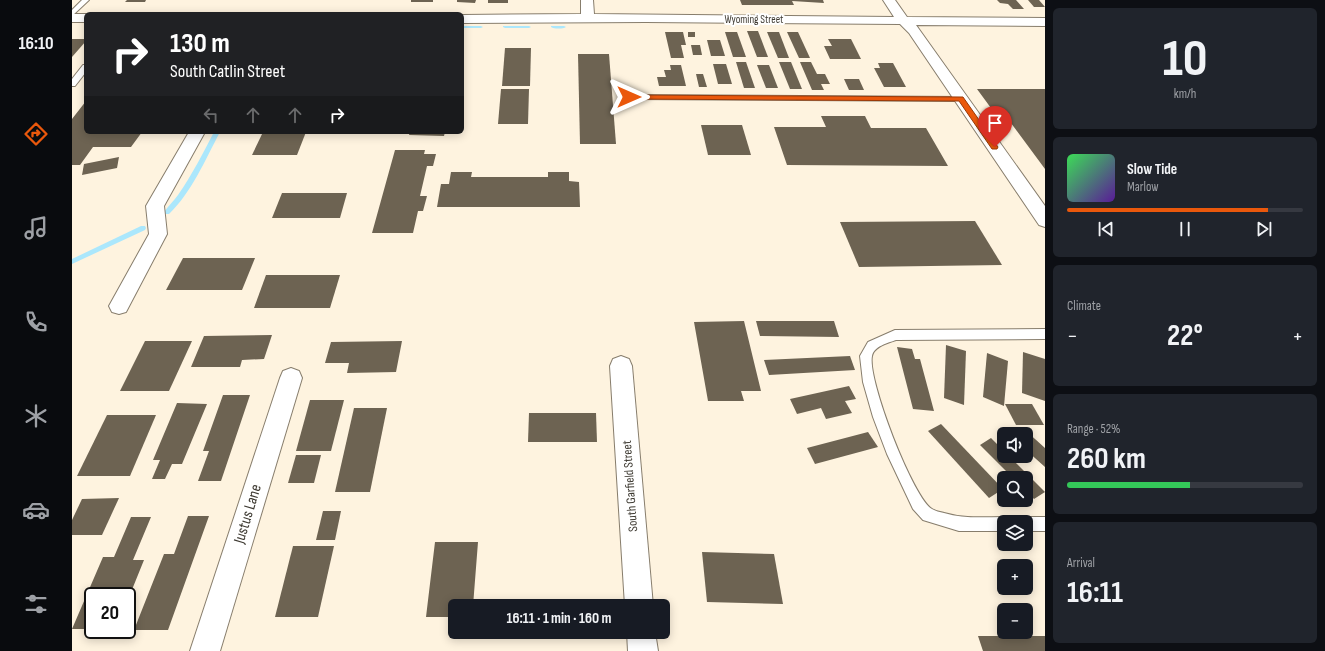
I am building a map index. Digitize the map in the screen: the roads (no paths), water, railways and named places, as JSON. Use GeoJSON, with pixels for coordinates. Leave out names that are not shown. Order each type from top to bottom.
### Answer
{"type":"FeatureCollection","features":[{"type":"Feature","properties":{"kind":"street"},"geometry":{"type":"LineString","coordinates":[[587,0],[588,19]]}},
{"type":"Feature","properties":{"kind":"street"},"geometry":{"type":"LineString","coordinates":[[889,0],[903,20],[914,30],[1045,220]]}},
{"type":"Feature","properties":{"kind":"street"},"geometry":{"type":"LineString","coordinates":[[72,18],[84,18]]}},
{"type":"Feature","properties":{"kind":"street","name":"Wyoming Street"},"geometry":{"type":"LineString","coordinates":[[464,19],[903,20],[1045,22]]}},
{"type":"Feature","properties":{"kind":"street"},"geometry":{"type":"LineString","coordinates":[[119,306],[158,234],[159,228],[153,214],[155,206],[196,134]]}},
{"type":"Feature","properties":{"kind":"street","name":"South Garfield Street"},"geometry":{"type":"LineString","coordinates":[[621,366],[638,599]]}},
{"type":"Feature","properties":{"kind":"street","name":"Justus Lane"},"geometry":{"type":"LineString","coordinates":[[205,651],[290,378]]}},
{"type":"Feature","properties":{"kind":"street"},"geometry":{"type":"LineString","coordinates":[[642,639],[643,651]]}},
{"type":"Feature","properties":{"kind":"lane"},"geometry":{"type":"LineString","coordinates":[[72,14],[86,0]]}},
{"type":"Feature","properties":{"kind":"lane"},"geometry":{"type":"LineString","coordinates":[[72,84],[84,69]]}},
{"type":"Feature","properties":{"kind":"lane"},"geometry":{"type":"LineString","coordinates":[[629,97],[961,99]]}},
{"type":"Feature","properties":{"kind":"lane"},"geometry":{"type":"LineString","coordinates":[[997,524],[959,524],[928,515],[918,504],[902,474],[884,430],[869,382],[866,356],[872,345],[895,335],[1045,334]]}},
{"type":"Feature","properties":{"kind":"lane"},"geometry":{"type":"LineString","coordinates":[[1033,524],[1045,524]]}},
{"type":"Feature","properties":{"kind":"waterway"},"geometry":{"type":"LineString","coordinates":[[464,27],[481,27]]}},
{"type":"Feature","properties":{"kind":"waterway"},"geometry":{"type":"LineString","coordinates":[[505,27],[529,27]]}},
{"type":"Feature","properties":{"kind":"waterway"},"geometry":{"type":"LineString","coordinates":[[553,27],[564,27]]}},
{"type":"Feature","properties":{"kind":"waterway"},"geometry":{"type":"LineString","coordinates":[[167,212],[180,198],[187,187],[216,134]]}},
{"type":"Feature","properties":{"kind":"waterway"},"geometry":{"type":"LineString","coordinates":[[72,262],[143,228]]}}]}
